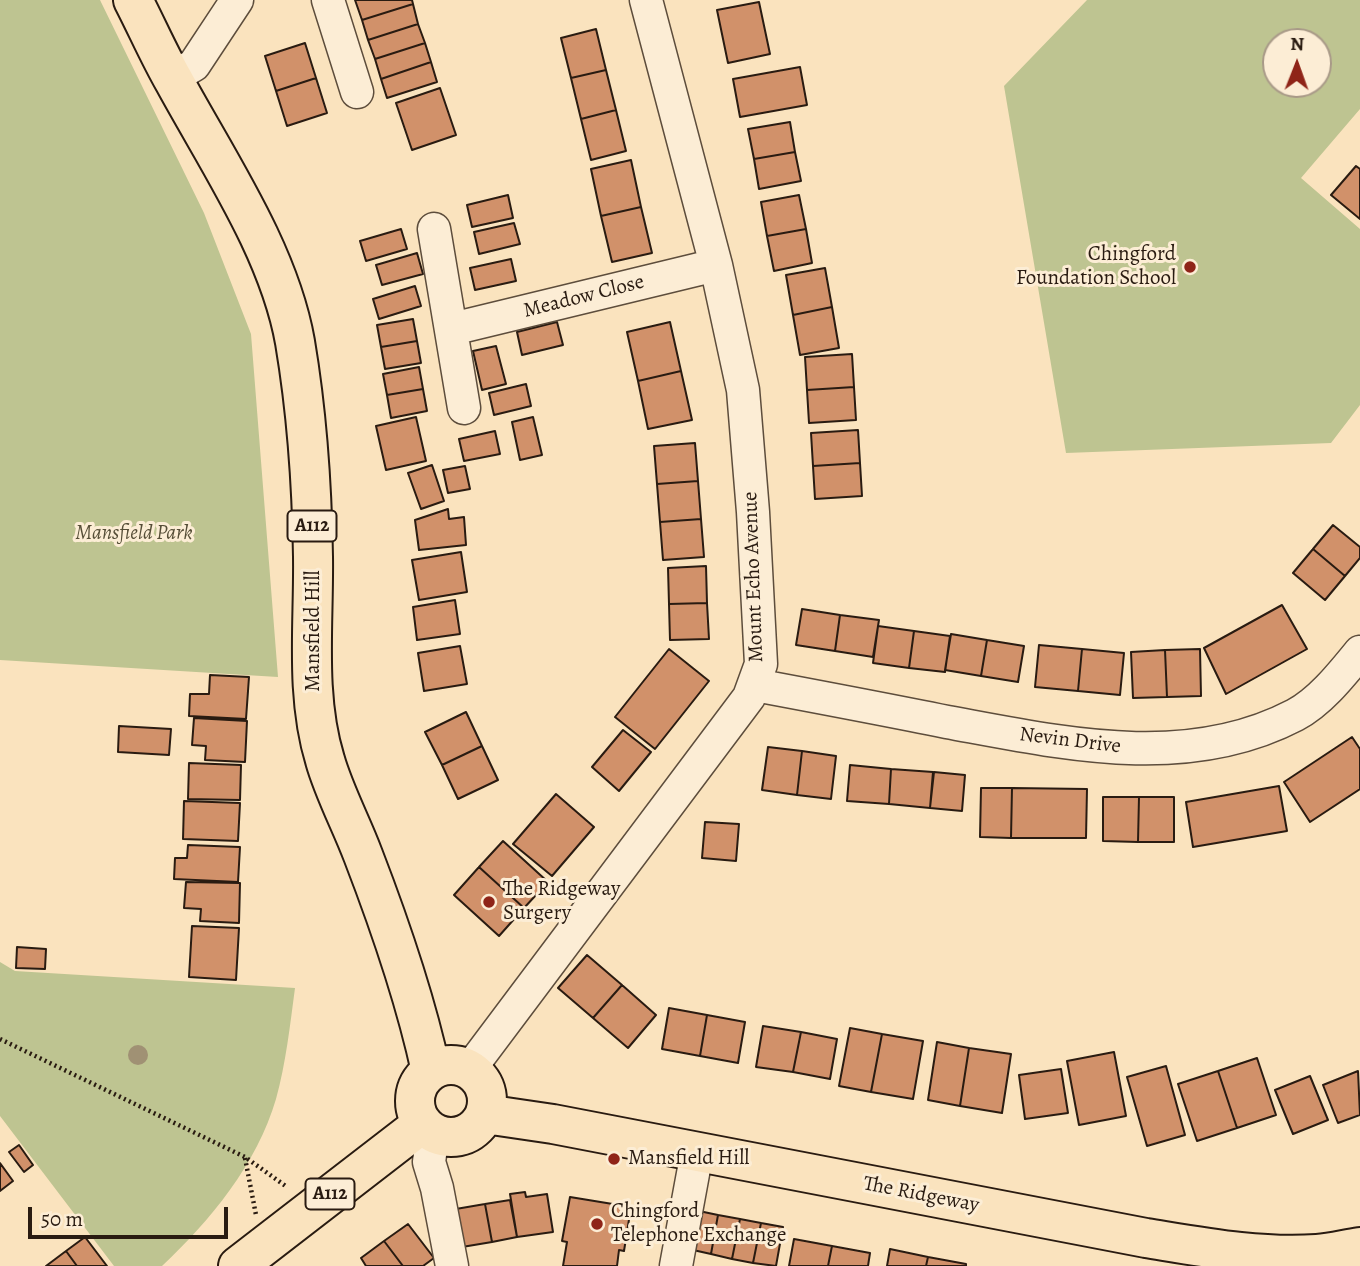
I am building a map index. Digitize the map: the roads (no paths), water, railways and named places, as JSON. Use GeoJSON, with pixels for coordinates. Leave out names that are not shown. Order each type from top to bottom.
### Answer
{"type":"FeatureCollection","features":[{"type":"Feature","properties":{"kind":"main road","name":"Mansfield Hill"},"geometry":{"type":"LineString","coordinates":[[133,0],[172,78],[236,191],[266,253],[294,340],[307,428],[313,555],[313,684],[317,721],[325,761],[364,856],[412,997],[431,1071]]}},
{"type":"Feature","properties":{"kind":"main road"},"geometry":{"type":"LineString","coordinates":[[447,1065],[460,1066],[469,1070],[482,1083],[486,1093],[485,1114],[468,1133],[453,1138],[428,1129],[415,1110],[414,1099],[419,1083],[431,1071],[447,1065]]}},
{"type":"Feature","properties":{"kind":"main road","name":"The Ridgeway"},"geometry":{"type":"LineString","coordinates":[[485,1114],[1224,1251],[1272,1255],[1319,1254],[1360,1247]]}},
{"type":"Feature","properties":{"kind":"main road","name":"A112"},"geometry":{"type":"LineString","coordinates":[[250,1257],[312,1208],[428,1129]]}},
{"type":"Feature","properties":{"kind":"street"},"geometry":{"type":"LineString","coordinates":[[172,78],[194,65],[237,0]]}},
{"type":"Feature","properties":{"kind":"street"},"geometry":{"type":"LineString","coordinates":[[328,0],[356,92]]}},
{"type":"Feature","properties":{"kind":"street","name":"Mount Echo Avenue"},"geometry":{"type":"LineString","coordinates":[[469,1070],[749,697],[761,664],[743,390],[716,265],[646,0]]}},
{"type":"Feature","properties":{"kind":"street"},"geometry":{"type":"LineString","coordinates":[[434,229],[464,408]]}},
{"type":"Feature","properties":{"kind":"street","name":"Meadow Close"},"geometry":{"type":"LineString","coordinates":[[452,329],[716,265]]}},
{"type":"Feature","properties":{"kind":"street","name":"Nevin Drive"},"geometry":{"type":"LineString","coordinates":[[755,685],[1062,744],[1136,749],[1184,747],[1261,731],[1298,713],[1322,693],[1360,652]]}},
{"type":"Feature","properties":{"kind":"street"},"geometry":{"type":"LineString","coordinates":[[428,1129],[429,1162],[437,1188],[452,1266]]}},
{"type":"Feature","properties":{"kind":"street"},"geometry":{"type":"LineString","coordinates":[[676,1266],[697,1152]]}},
{"type":"Feature","properties":{"kind":"place","name":"Chingford Foundation School"},"geometry":{"type":"Point","coordinates":[1190,267]}},
{"type":"Feature","properties":{"kind":"place","name":"The Ridgeway Surgery"},"geometry":{"type":"Point","coordinates":[489,902]}},
{"type":"Feature","properties":{"kind":"place","name":"Mansfield Hill"},"geometry":{"type":"Point","coordinates":[614,1159]}},
{"type":"Feature","properties":{"kind":"place","name":"Chingford Telephone Exchange"},"geometry":{"type":"Point","coordinates":[597,1224]}},
{"type":"Feature","properties":{"kind":"park label","name":"Mansfield Park"},"geometry":{"type":"Point","coordinates":[134,534]}}]}
